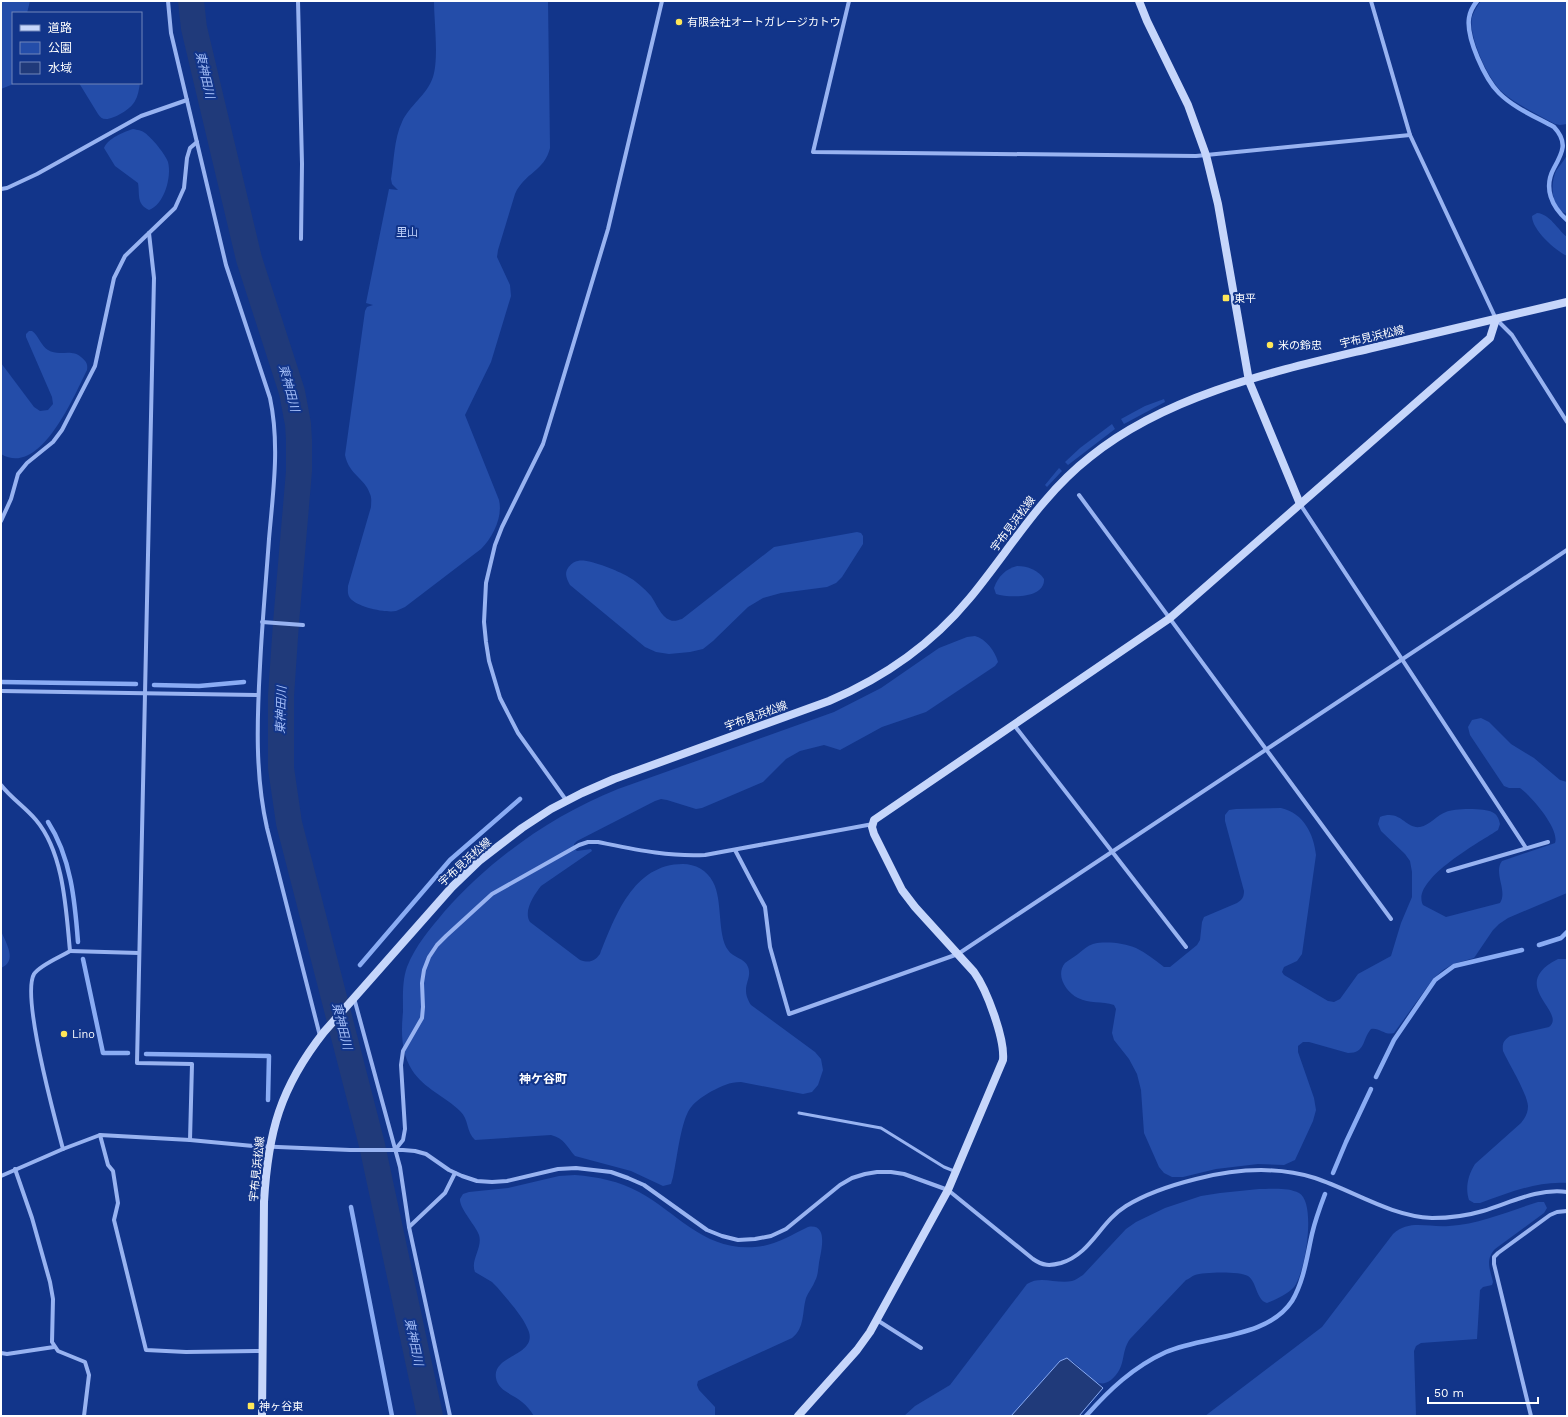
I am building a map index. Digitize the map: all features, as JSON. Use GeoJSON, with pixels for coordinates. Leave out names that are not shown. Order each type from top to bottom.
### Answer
{"type":"FeatureCollection","features":[{"type":"Feature","properties":{"kind":"street"},"geometry":{"type":"LineString","coordinates":[[168,1],[171,33],[228,274],[270,398],[275,426],[275,470],[258,695],[257,755],[264,814],[322,1035]]}},
{"type":"Feature","properties":{"kind":"street"},"geometry":{"type":"LineString","coordinates":[[298,1],[302,164],[301,239]]}},
{"type":"Feature","properties":{"kind":"street"},"geometry":{"type":"LineString","coordinates":[[566,800],[518,733],[500,698],[490,667],[486,642],[484,622],[486,583],[495,545],[502,527],[542,444],[561,388],[608,230],[662,1]]}},
{"type":"Feature","properties":{"kind":"street"},"geometry":{"type":"LineString","coordinates":[[848,1],[813,152],[1188,156],[1410,134]]}},
{"type":"Feature","properties":{"kind":"street"},"geometry":{"type":"LineString","coordinates":[[1139,1],[1188,105],[1206,155],[1218,204],[1249,381],[1300,504],[1526,848]]}},
{"type":"Feature","properties":{"kind":"street"},"geometry":{"type":"LineString","coordinates":[[1371,1],[1410,134],[1496,318],[1512,335],[1567,422]]}},
{"type":"Feature","properties":{"kind":"street"},"geometry":{"type":"LineString","coordinates":[[1,189],[7,188],[37,174],[141,116],[187,100]]}},
{"type":"Feature","properties":{"kind":"street"},"geometry":{"type":"LineString","coordinates":[[1,521],[11,499],[18,474],[27,463],[53,442],[62,430],[96,366],[114,278],[125,256],[175,208],[184,188],[187,158],[190,148],[197,142]]}},
{"type":"Feature","properties":{"kind":"street"},"geometry":{"type":"LineString","coordinates":[[148,233],[154,278],[137,1063],[192,1064],[190,1140]]}},
{"type":"Feature","properties":{"kind":"street","name":"宇布見浜松線"},"geometry":{"type":"LineString","coordinates":[[262,1416],[264,1202],[270,1146],[278,1115],[290,1086],[305,1058],[322,1035],[353,998],[465,874],[494,849],[522,828],[566,800],[614,779],[830,701],[876,678],[918,649],[952,618],[978,588],[1059,484],[1088,458],[1120,434],[1155,415],[1192,400],[1249,381],[1319,361],[1567,302]]}},
{"type":"Feature","properties":{"kind":"street"},"geometry":{"type":"LineString","coordinates":[[798,1416],[857,1350],[877,1320],[948,1190],[1000,1067],[1003,1053],[1001,1038],[983,986],[974,972],[915,908],[902,890],[874,834],[872,827],[874,820],[879,815],[1170,618],[1490,338],[1496,318]]}},
{"type":"Feature","properties":{"kind":"street"},"geometry":{"type":"LineString","coordinates":[[1079,494],[1391,919]]}},
{"type":"Feature","properties":{"kind":"street"},"geometry":{"type":"LineString","coordinates":[[735,850],[765,907],[770,947],[789,1014],[958,954],[1567,550]]}},
{"type":"Feature","properties":{"kind":"street"},"geometry":{"type":"LineString","coordinates":[[264,622],[303,625]]}},
{"type":"Feature","properties":{"kind":"street"},"geometry":{"type":"LineString","coordinates":[[1,691],[258,695]]}},
{"type":"Feature","properties":{"kind":"street"},"geometry":{"type":"LineString","coordinates":[[1013,724],[1186,947]]}},
{"type":"Feature","properties":{"kind":"street"},"geometry":{"type":"LineString","coordinates":[[1,785],[13,799],[36,820],[46,834],[53,850],[64,896],[70,952]]}},
{"type":"Feature","properties":{"kind":"street"},"geometry":{"type":"LineString","coordinates":[[393,1150],[403,1140],[405,1129],[401,1065],[403,1051],[422,1018],[422,983],[424,970],[429,957],[436,945],[492,894],[579,845],[588,842],[598,842],[666,855],[704,855],[873,824]]}},
{"type":"Feature","properties":{"kind":"street"},"geometry":{"type":"LineString","coordinates":[[1448,870],[1548,842]]}},
{"type":"Feature","properties":{"kind":"street"},"geometry":{"type":"LineString","coordinates":[[63,1149],[44,1076],[33,1014],[32,980],[36,971],[70,952],[139,953]]}},
{"type":"Feature","properties":{"kind":"street"},"geometry":{"type":"LineString","coordinates":[[353,998],[393,1150],[400,1167],[408,1227],[450,1416]]}},
{"type":"Feature","properties":{"kind":"street"},"geometry":{"type":"LineString","coordinates":[[100,1135],[108,1165],[113,1171],[118,1203],[114,1220],[146,1350],[186,1352],[263,1351]]}},
{"type":"Feature","properties":{"kind":"street"},"geometry":{"type":"LineString","coordinates":[[1,1176],[63,1149],[100,1135],[190,1140],[253,1146],[415,1151],[426,1154],[455,1173],[477,1181],[507,1181],[558,1169],[582,1168],[611,1172],[644,1186],[707,1230],[738,1240],[766,1237],[786,1229],[840,1185],[865,1174],[878,1172],[904,1174],[948,1190],[1033,1259],[1040,1264],[1047,1266],[1066,1261],[1076,1256],[1085,1249],[1113,1216],[1133,1202],[1177,1184],[1224,1173],[1258,1170],[1279,1170],[1298,1173],[1316,1178],[1397,1211],[1414,1216],[1431,1218],[1448,1218],[1466,1215],[1538,1193],[1567,1192]]}},
{"type":"Feature","properties":{"kind":"street"},"geometry":{"type":"LineString","coordinates":[[15,1169],[32,1218],[50,1282],[53,1299],[52,1336],[54,1347]]}},
{"type":"Feature","properties":{"kind":"street"},"geometry":{"type":"LineString","coordinates":[[408,1227],[445,1193],[455,1173]]}},
{"type":"Feature","properties":{"kind":"street"},"geometry":{"type":"LineString","coordinates":[[1531,1416],[1494,1264],[1494,1258],[1498,1253],[1550,1216],[1557,1212],[1567,1211]]}},
{"type":"Feature","properties":{"kind":"street"},"geometry":{"type":"LineString","coordinates":[[877,1320],[920,1348]]}},
{"type":"Feature","properties":{"kind":"street"},"geometry":{"type":"LineString","coordinates":[[1,1353],[7,1354],[54,1347],[63,1353],[85,1362],[89,1374],[84,1416]]}},
{"type":"Feature","properties":{"kind":"lane"},"geometry":{"type":"LineString","coordinates":[[800,1113],[881,1128],[944,1167],[956,1172]]}},
{"type":"Feature","properties":{"kind":"green space"},"geometry":{"type":"Polygon","coordinates":[[[1,1],[30,1],[27,12],[12,12],[12,84],[14,84],[1,89],[1,1]]]}},
{"type":"Feature","properties":{"kind":"green space","name":"里山"},"geometry":{"type":"Polygon","coordinates":[[[434,1],[548,1],[550,148],[543,162],[524,181],[515,194],[497,257],[510,285],[511,296],[491,362],[465,415],[499,500],[500,513],[496,526],[493,533],[481,549],[405,607],[396,611],[385,611],[365,607],[354,601],[348,595],[348,586],[371,507],[371,496],[365,484],[353,472],[345,455],[365,311],[367,307],[373,305],[366,303],[389,189],[398,190],[392,184],[391,179],[397,136],[405,116],[427,89],[435,69],[436,50],[434,1]]]}},
{"type":"Feature","properties":{"kind":"green space"},"geometry":{"type":"Polygon","coordinates":[[[1481,1],[1567,1],[1567,124],[1555,124],[1534,113],[1508,97],[1497,86],[1485,68],[1473,35],[1472,17],[1481,1]]]}},
{"type":"Feature","properties":{"kind":"green space"},"geometry":{"type":"Polygon","coordinates":[[[80,84],[140,84],[137,97],[130,107],[122,113],[109,119],[102,118],[80,84]]]}},
{"type":"Feature","properties":{"kind":"green space"},"geometry":{"type":"Polygon","coordinates":[[[133,129],[142,131],[148,135],[162,151],[168,162],[169,175],[166,190],[159,202],[149,210],[140,202],[138,183],[115,166],[104,148],[113,138],[133,129]]]}},
{"type":"Feature","properties":{"kind":"green space"},"geometry":{"type":"Polygon","coordinates":[[[1567,155],[1567,214],[1558,207],[1555,202],[1553,196],[1553,182],[1556,171],[1567,155]]]}},
{"type":"Feature","properties":{"kind":"green space"},"geometry":{"type":"Polygon","coordinates":[[[1537,213],[1550,219],[1567,237],[1567,256],[1556,249],[1540,233],[1533,221],[1532,216],[1537,213]]]}},
{"type":"Feature","properties":{"kind":"green space"},"geometry":{"type":"Polygon","coordinates":[[[29,331],[32,331],[44,346],[52,352],[77,354],[87,364],[87,370],[74,397],[54,431],[42,445],[29,455],[15,458],[1,454],[1,363],[34,407],[40,411],[48,410],[53,404],[52,397],[26,337],[26,334],[29,331]]]}},
{"type":"Feature","properties":{"kind":"green space"},"geometry":{"type":"Polygon","coordinates":[[[1164,399],[1165,402],[1124,424],[1121,419],[1145,406],[1164,399]]]}},
{"type":"Feature","properties":{"kind":"green space"},"geometry":{"type":"Polygon","coordinates":[[[1112,424],[1115,429],[1068,465],[1065,462],[1080,448],[1112,424]]]}},
{"type":"Feature","properties":{"kind":"green space"},"geometry":{"type":"Polygon","coordinates":[[[1059,468],[1062,471],[1047,487],[1045,485],[1059,468]]]}},
{"type":"Feature","properties":{"kind":"green space"},"geometry":{"type":"Polygon","coordinates":[[[857,532],[861,533],[863,536],[863,544],[842,577],[836,583],[827,587],[781,593],[763,598],[748,607],[703,649],[690,652],[669,654],[656,652],[645,647],[570,585],[566,576],[568,568],[572,563],[577,561],[588,561],[610,568],[637,582],[651,596],[664,616],[670,620],[676,621],[682,619],[774,547],[857,532]]]}},
{"type":"Feature","properties":{"kind":"green space"},"geometry":{"type":"Polygon","coordinates":[[[1017,566],[1029,568],[1039,573],[1044,579],[1043,586],[1033,594],[1025,596],[996,594],[994,588],[1000,577],[1009,569],[1017,566]]]}},
{"type":"Feature","properties":{"kind":"green space"},"geometry":{"type":"Polygon","coordinates":[[[975,636],[990,646],[998,662],[995,666],[926,712],[882,727],[840,750],[824,745],[800,751],[786,759],[763,782],[702,808],[696,809],[661,799],[655,801],[577,841],[574,844],[574,848],[577,851],[591,849],[592,851],[541,886],[530,903],[528,918],[530,922],[580,960],[591,961],[596,959],[600,954],[612,924],[620,909],[628,895],[639,883],[651,873],[666,866],[683,864],[700,868],[707,874],[716,889],[722,936],[725,944],[730,953],[744,962],[748,967],[749,976],[746,993],[751,1005],[815,1052],[821,1059],[823,1070],[818,1085],[812,1092],[803,1094],[741,1082],[726,1085],[707,1094],[696,1102],[688,1112],[682,1129],[671,1184],[663,1186],[631,1171],[575,1156],[565,1143],[559,1138],[551,1135],[475,1140],[470,1133],[463,1114],[417,1077],[408,1063],[404,1049],[402,1027],[404,978],[410,959],[428,931],[444,912],[502,856],[546,826],[593,800],[618,789],[834,712],[881,688],[939,648],[967,637],[975,636]]]}},
{"type":"Feature","properties":{"kind":"green space"},"geometry":{"type":"Polygon","coordinates":[[[1481,718],[1489,722],[1511,744],[1534,758],[1560,780],[1567,782],[1567,893],[1508,918],[1499,924],[1493,930],[1474,958],[1453,964],[1433,979],[1394,1033],[1391,1034],[1377,1029],[1371,1029],[1361,1048],[1358,1051],[1348,1053],[1309,1042],[1303,1042],[1298,1046],[1298,1052],[1314,1098],[1316,1110],[1313,1121],[1295,1160],[1284,1165],[1258,1164],[1216,1169],[1183,1177],[1172,1177],[1164,1173],[1159,1167],[1144,1133],[1141,1090],[1137,1074],[1129,1059],[1114,1040],[1112,1033],[1116,1009],[1114,1005],[1082,1000],[1070,992],[1063,983],[1061,973],[1065,963],[1091,945],[1098,943],[1114,943],[1136,948],[1147,954],[1164,967],[1170,967],[1197,945],[1200,940],[1204,917],[1237,903],[1243,897],[1244,891],[1225,821],[1225,815],[1229,810],[1236,809],[1281,808],[1296,815],[1302,820],[1313,840],[1316,855],[1302,954],[1297,961],[1284,967],[1282,972],[1284,975],[1328,1001],[1334,1002],[1340,999],[1358,974],[1391,956],[1401,923],[1412,897],[1412,872],[1410,861],[1405,854],[1381,831],[1378,824],[1380,817],[1393,815],[1410,825],[1420,827],[1424,826],[1443,813],[1456,810],[1483,810],[1492,812],[1498,817],[1500,824],[1498,830],[1463,852],[1436,873],[1427,884],[1422,895],[1423,905],[1446,917],[1500,903],[1502,893],[1499,871],[1502,861],[1555,843],[1553,830],[1544,813],[1520,788],[1509,788],[1504,786],[1470,735],[1468,727],[1472,720],[1481,718]]]}},
{"type":"Feature","properties":{"kind":"green space"},"geometry":{"type":"Polygon","coordinates":[[[1,931],[8,946],[10,956],[6,965],[1,968],[1,931]]]}},
{"type":"Feature","properties":{"kind":"green space"},"geometry":{"type":"Polygon","coordinates":[[[1558,959],[1567,959],[1567,1183],[1533,1186],[1480,1203],[1474,1203],[1469,1200],[1467,1186],[1475,1164],[1521,1123],[1525,1117],[1528,1106],[1525,1094],[1503,1051],[1503,1044],[1510,1036],[1549,1027],[1553,1021],[1551,1014],[1537,988],[1537,978],[1543,969],[1558,959]]]}},
{"type":"Feature","properties":{"kind":"green space"},"geometry":{"type":"Polygon","coordinates":[[[575,1175],[608,1180],[631,1188],[706,1237],[737,1247],[769,1245],[808,1227],[815,1227],[819,1229],[821,1233],[822,1245],[817,1275],[806,1298],[801,1325],[796,1334],[792,1338],[698,1381],[697,1385],[699,1390],[715,1407],[715,1416],[534,1416],[524,1404],[503,1389],[497,1382],[497,1370],[500,1364],[521,1351],[526,1346],[529,1340],[529,1332],[519,1314],[497,1287],[492,1282],[475,1272],[474,1263],[480,1240],[479,1235],[462,1207],[460,1199],[463,1194],[469,1192],[508,1188],[559,1176],[575,1175]]]}},
{"type":"Feature","properties":{"kind":"green space"},"geometry":{"type":"Polygon","coordinates":[[[1259,1189],[1285,1189],[1295,1191],[1304,1199],[1307,1210],[1307,1239],[1302,1268],[1294,1287],[1285,1294],[1267,1303],[1263,1301],[1259,1295],[1251,1279],[1244,1274],[1222,1272],[1195,1275],[1186,1280],[1130,1339],[1125,1349],[1119,1370],[1111,1380],[1104,1383],[1097,1382],[1090,1378],[1079,1366],[1066,1359],[1060,1361],[1011,1416],[904,1416],[915,1406],[950,1385],[1027,1284],[1037,1280],[1066,1282],[1076,1279],[1083,1275],[1126,1229],[1136,1222],[1165,1208],[1201,1196],[1259,1189]]]}},
{"type":"Feature","properties":{"kind":"green space"},"geometry":{"type":"Polygon","coordinates":[[[1538,1202],[1544,1202],[1547,1208],[1544,1213],[1495,1249],[1490,1257],[1489,1265],[1493,1282],[1492,1285],[1483,1287],[1480,1290],[1477,1339],[1421,1343],[1416,1346],[1414,1351],[1416,1416],[1205,1416],[1322,1327],[1393,1234],[1399,1229],[1412,1225],[1449,1226],[1472,1223],[1538,1202]]]}},
{"type":"Feature","properties":{"kind":"water"},"geometry":{"type":"Polygon","coordinates":[[[1067,1358],[1103,1388],[1079,1416],[1011,1416],[1060,1361],[1067,1358]]]}},
{"type":"Feature","properties":{"kind":"waterway","name":"東神田川"},"geometry":{"type":"LineString","coordinates":[[191,1],[194,28],[249,259],[292,392],[298,424],[299,471],[281,696],[281,768],[289,823],[372,1145],[430,1416]]}},
{"type":"Feature","properties":{"kind":"waterway"},"geometry":{"type":"LineString","coordinates":[[1477,1],[1470,13],[1470,36],[1473,47],[1488,78],[1499,93],[1511,103],[1554,127],[1561,137],[1563,142],[1562,152],[1551,175],[1549,190],[1553,203],[1567,220]]}},
{"type":"Feature","properties":{"kind":"waterway"},"geometry":{"type":"LineString","coordinates":[[1,682],[136,684]]}},
{"type":"Feature","properties":{"kind":"waterway"},"geometry":{"type":"LineString","coordinates":[[154,685],[199,686],[244,682]]}},
{"type":"Feature","properties":{"kind":"waterway"},"geometry":{"type":"LineString","coordinates":[[360,965],[450,860],[520,799]]}},
{"type":"Feature","properties":{"kind":"waterway"},"geometry":{"type":"LineString","coordinates":[[48,822],[56,836],[67,865],[73,896],[78,942]]}},
{"type":"Feature","properties":{"kind":"waterway"},"geometry":{"type":"LineString","coordinates":[[1539,945],[1561,938],[1567,932]]}},
{"type":"Feature","properties":{"kind":"waterway"},"geometry":{"type":"LineString","coordinates":[[1376,1077],[1394,1040],[1435,980],[1454,966],[1522,950]]}},
{"type":"Feature","properties":{"kind":"waterway"},"geometry":{"type":"LineString","coordinates":[[83,959],[103,1053],[128,1053]]}},
{"type":"Feature","properties":{"kind":"waterway"},"geometry":{"type":"LineString","coordinates":[[328,973],[336,971]]}},
{"type":"Feature","properties":{"kind":"waterway"},"geometry":{"type":"LineString","coordinates":[[146,1054],[269,1056],[268,1100]]}},
{"type":"Feature","properties":{"kind":"waterway"},"geometry":{"type":"LineString","coordinates":[[1333,1173],[1371,1089]]}},
{"type":"Feature","properties":{"kind":"waterway"},"geometry":{"type":"LineString","coordinates":[[1086,1416],[1122,1380],[1154,1358],[1182,1346],[1252,1329],[1267,1323],[1281,1313],[1292,1301],[1299,1285],[1305,1268],[1319,1209],[1325,1194]]}},
{"type":"Feature","properties":{"kind":"waterway"},"geometry":{"type":"LineString","coordinates":[[351,1207],[392,1416]]}},
{"type":"Feature","properties":{"kind":"place","name":"有限会社オートガレージカトウ"},"geometry":{"type":"Point","coordinates":[679,22]}},
{"type":"Feature","properties":{"kind":"place","name":"東平"},"geometry":{"type":"Point","coordinates":[1226,298]}},
{"type":"Feature","properties":{"kind":"place","name":"米の鈴忠"},"geometry":{"type":"Point","coordinates":[1270,345]}},
{"type":"Feature","properties":{"kind":"place","name":"Lino"},"geometry":{"type":"Point","coordinates":[64,1034]}},
{"type":"Feature","properties":{"kind":"place","name":"神ヶ谷東"},"geometry":{"type":"Point","coordinates":[251,1406]}},
{"type":"Feature","properties":{"kind":"district","name":"神ケ谷町"},"geometry":{"type":"Point","coordinates":[543,1079]}}]}
